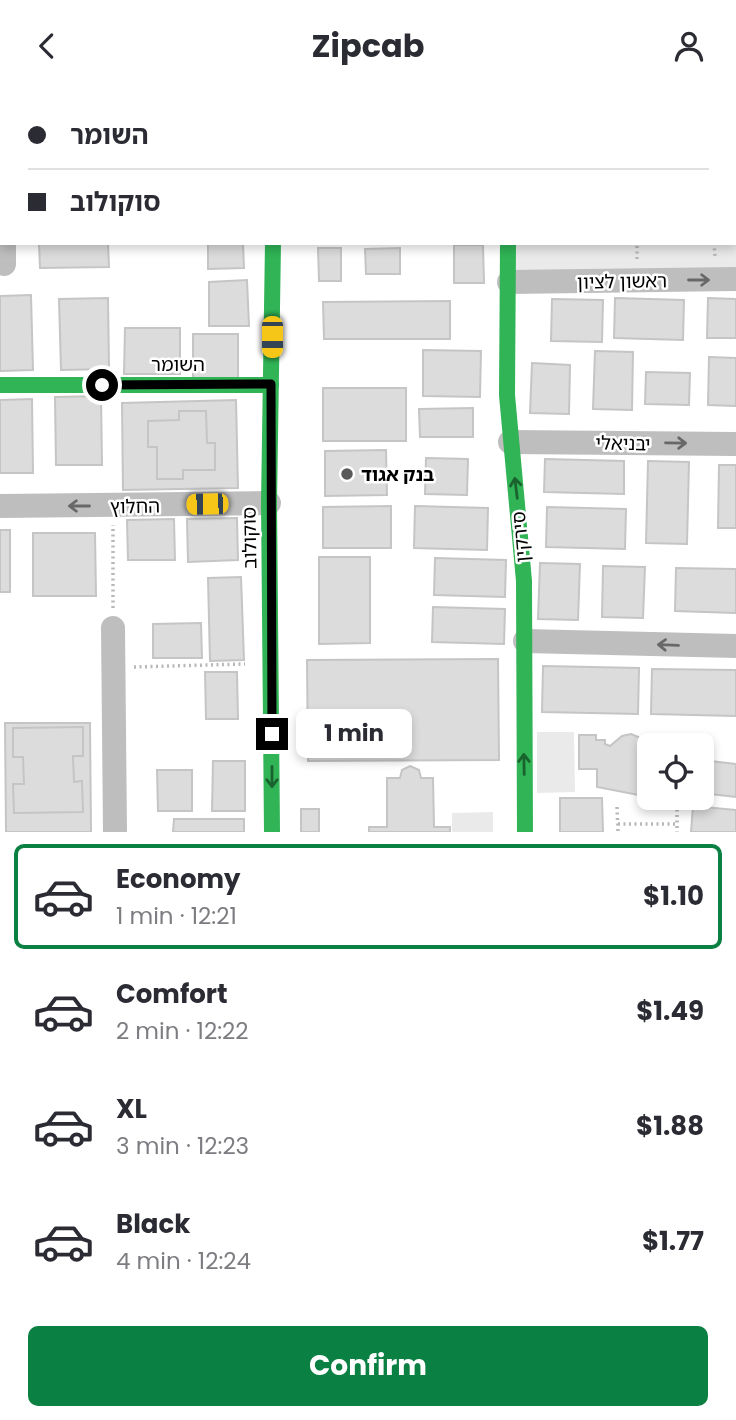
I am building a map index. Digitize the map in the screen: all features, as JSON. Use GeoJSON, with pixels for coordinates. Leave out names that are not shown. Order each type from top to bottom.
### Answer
{"type":"FeatureCollection","features":[{"type":"Feature","properties":{"kind":"street","name":"סוקולוב"},"geometry":{"type":"LineString","coordinates":[[272,832],[269,503],[273,245]]}},
{"type":"Feature","properties":{"kind":"street","name":"סירקין"},"geometry":{"type":"LineString","coordinates":[[508,245],[510,442],[520,518],[525,641],[524,832]]}},
{"type":"Feature","properties":{"kind":"street","name":"ראשון לציון"},"geometry":{"type":"LineString","coordinates":[[509,282],[736,279]]}},
{"type":"Feature","properties":{"kind":"street","name":"השומר"},"geometry":{"type":"LineString","coordinates":[[0,384],[271,384]]}},
{"type":"Feature","properties":{"kind":"street","name":"יבניאלי"},"geometry":{"type":"LineString","coordinates":[[510,442],[736,444]]}},
{"type":"Feature","properties":{"kind":"street","name":"החלוץ"},"geometry":{"type":"LineString","coordinates":[[0,506],[114,507],[269,503]]}},
{"type":"Feature","properties":{"kind":"street"},"geometry":{"type":"LineString","coordinates":[[113,628],[115,832]]}},
{"type":"Feature","properties":{"kind":"street"},"geometry":{"type":"LineString","coordinates":[[525,641],[736,646]]}},
{"type":"Feature","properties":{"kind":"path"},"geometry":{"type":"LineString","coordinates":[[113,628],[114,507]]}},
{"type":"Feature","properties":{"kind":"path"},"geometry":{"type":"LineString","coordinates":[[114,667],[255,664]]}},
{"type":"Feature","properties":{"kind":"path"},"geometry":{"type":"LineString","coordinates":[[617,807],[618,832]]}},
{"type":"Feature","properties":{"kind":"path"},"geometry":{"type":"LineString","coordinates":[[677,810],[677,832]]}},
{"type":"Feature","properties":{"kind":"path"},"geometry":{"type":"LineString","coordinates":[[618,824],[677,824]]}},
{"type":"Feature","properties":{"kind":"shaded area"},"geometry":{"type":"Polygon","coordinates":[[[508,245],[736,245],[736,279],[509,282],[508,245]]]}},
{"type":"Feature","properties":{"kind":"shaded area"},"geometry":{"type":"Polygon","coordinates":[[[537,732],[574,732],[575,792],[537,793],[537,732]]]}},
{"type":"Feature","properties":{"kind":"shaded area"},"geometry":{"type":"Polygon","coordinates":[[[493,812],[493,832],[452,832],[452,813],[493,812]]]}},
{"type":"Feature","properties":{"kind":"building"},"geometry":{"type":"Polygon","coordinates":[[[39,245],[108,245],[109,267],[40,268],[39,245]]]}},
{"type":"Feature","properties":{"kind":"building"},"geometry":{"type":"Polygon","coordinates":[[[208,245],[243,245],[244,268],[208,269],[208,245]]]}},
{"type":"Feature","properties":{"kind":"building"},"geometry":{"type":"Polygon","coordinates":[[[454,245],[483,245],[484,283],[454,283],[454,245]]]}},
{"type":"Feature","properties":{"kind":"building"},"geometry":{"type":"Polygon","coordinates":[[[318,248],[341,248],[341,281],[319,281],[318,248]]]}},
{"type":"Feature","properties":{"kind":"building"},"geometry":{"type":"Polygon","coordinates":[[[400,248],[400,274],[366,274],[365,249],[400,248]]]}},
{"type":"Feature","properties":{"kind":"building"},"geometry":{"type":"Polygon","coordinates":[[[247,280],[249,326],[209,326],[209,282],[247,280]]]}},
{"type":"Feature","properties":{"kind":"building"},"geometry":{"type":"Polygon","coordinates":[[[31,295],[33,370],[0,371],[0,296],[31,295]]]}},
{"type":"Feature","properties":{"kind":"building"},"geometry":{"type":"Polygon","coordinates":[[[108,298],[109,369],[61,370],[59,299],[108,298]]]}},
{"type":"Feature","properties":{"kind":"building"},"geometry":{"type":"Polygon","coordinates":[[[615,298],[684,300],[683,340],[614,338],[615,298]]]}},
{"type":"Feature","properties":{"kind":"building"},"geometry":{"type":"Polygon","coordinates":[[[708,298],[736,299],[736,338],[707,338],[708,298]]]}},
{"type":"Feature","properties":{"kind":"building"},"geometry":{"type":"Polygon","coordinates":[[[552,299],[603,300],[602,342],[551,341],[552,299]]]}},
{"type":"Feature","properties":{"kind":"building"},"geometry":{"type":"Polygon","coordinates":[[[450,301],[450,339],[324,339],[323,302],[450,301]]]}},
{"type":"Feature","properties":{"kind":"building"},"geometry":{"type":"Polygon","coordinates":[[[125,328],[180,328],[180,374],[124,374],[125,328]]]}},
{"type":"Feature","properties":{"kind":"building"},"geometry":{"type":"Polygon","coordinates":[[[193,334],[238,334],[238,380],[193,380],[193,334]]]}},
{"type":"Feature","properties":{"kind":"building"},"geometry":{"type":"Polygon","coordinates":[[[423,350],[481,351],[480,397],[423,396],[423,350]]]}},
{"type":"Feature","properties":{"kind":"building"},"geometry":{"type":"Polygon","coordinates":[[[595,351],[633,352],[632,410],[593,409],[595,351]]]}},
{"type":"Feature","properties":{"kind":"building"},"geometry":{"type":"Polygon","coordinates":[[[709,357],[736,358],[736,406],[708,405],[709,357]]]}},
{"type":"Feature","properties":{"kind":"building"},"geometry":{"type":"Polygon","coordinates":[[[532,363],[570,365],[569,414],[530,413],[532,363]]]}},
{"type":"Feature","properties":{"kind":"building"},"geometry":{"type":"Polygon","coordinates":[[[646,372],[690,373],[689,405],[645,404],[646,372]]]}},
{"type":"Feature","properties":{"kind":"building"},"geometry":{"type":"Polygon","coordinates":[[[323,388],[406,388],[406,441],[323,441],[323,388]]]}},
{"type":"Feature","properties":{"kind":"building"},"geometry":{"type":"Polygon","coordinates":[[[101,396],[102,465],[56,465],[55,397],[101,396]]]}},
{"type":"Feature","properties":{"kind":"building"},"geometry":{"type":"Polygon","coordinates":[[[32,399],[33,473],[0,473],[0,400],[32,399]]]}},
{"type":"Feature","properties":{"kind":"building"},"geometry":{"type":"Polygon","coordinates":[[[236,400],[238,488],[123,490],[122,403],[236,400]]]}},
{"type":"Feature","properties":{"kind":"building"},"geometry":{"type":"Polygon","coordinates":[[[473,408],[473,437],[420,437],[419,409],[473,408]]]}},
{"type":"Feature","properties":{"kind":"building"},"geometry":{"type":"Polygon","coordinates":[[[179,411],[206,411],[207,443],[215,443],[215,470],[183,470],[183,479],[157,479],[157,447],[148,447],[148,421],[179,420],[179,411]]]}},
{"type":"Feature","properties":{"kind":"building"},"geometry":{"type":"Polygon","coordinates":[[[386,450],[387,495],[325,496],[325,451],[386,450]]]}},
{"type":"Feature","properties":{"kind":"building"},"geometry":{"type":"Polygon","coordinates":[[[426,458],[468,459],[467,495],[425,494],[426,458]]]}},
{"type":"Feature","properties":{"kind":"building"},"geometry":{"type":"Polygon","coordinates":[[[545,459],[624,461],[624,494],[544,492],[545,459]]]}},
{"type":"Feature","properties":{"kind":"building"},"geometry":{"type":"Polygon","coordinates":[[[648,461],[689,462],[687,544],[646,543],[648,461]]]}},
{"type":"Feature","properties":{"kind":"building"},"geometry":{"type":"Polygon","coordinates":[[[719,465],[736,465],[736,528],[718,528],[719,465]]]}},
{"type":"Feature","properties":{"kind":"building"},"geometry":{"type":"Polygon","coordinates":[[[391,506],[391,548],[323,548],[323,507],[391,506]]]}},
{"type":"Feature","properties":{"kind":"building"},"geometry":{"type":"Polygon","coordinates":[[[415,506],[488,508],[487,550],[414,548],[415,506]]]}},
{"type":"Feature","properties":{"kind":"building"},"geometry":{"type":"Polygon","coordinates":[[[547,507],[626,509],[625,549],[546,547],[547,507]]]}},
{"type":"Feature","properties":{"kind":"building"},"geometry":{"type":"Polygon","coordinates":[[[237,518],[238,560],[188,562],[187,519],[237,518]]]}},
{"type":"Feature","properties":{"kind":"building"},"geometry":{"type":"Polygon","coordinates":[[[174,519],[175,560],[128,560],[127,520],[174,519]]]}},
{"type":"Feature","properties":{"kind":"building"},"geometry":{"type":"Polygon","coordinates":[[[0,530],[10,530],[10,592],[0,592],[0,530]]]}},
{"type":"Feature","properties":{"kind":"building"},"geometry":{"type":"Polygon","coordinates":[[[33,533],[95,533],[96,596],[33,596],[33,533]]]}},
{"type":"Feature","properties":{"kind":"building"},"geometry":{"type":"Polygon","coordinates":[[[319,557],[370,557],[370,643],[319,644],[319,557]]]}},
{"type":"Feature","properties":{"kind":"building"},"geometry":{"type":"Polygon","coordinates":[[[435,558],[506,560],[505,597],[434,595],[435,558]]]}},
{"type":"Feature","properties":{"kind":"building"},"geometry":{"type":"Polygon","coordinates":[[[540,563],[580,564],[578,620],[538,619],[540,563]]]}},
{"type":"Feature","properties":{"kind":"building"},"geometry":{"type":"Polygon","coordinates":[[[603,566],[645,567],[643,618],[602,617],[603,566]]]}},
{"type":"Feature","properties":{"kind":"building"},"geometry":{"type":"Polygon","coordinates":[[[676,568],[736,569],[736,613],[675,611],[676,568]]]}},
{"type":"Feature","properties":{"kind":"building"},"geometry":{"type":"Polygon","coordinates":[[[241,577],[244,660],[210,661],[208,578],[241,577]]]}},
{"type":"Feature","properties":{"kind":"building"},"geometry":{"type":"Polygon","coordinates":[[[433,607],[505,609],[504,644],[432,642],[433,607]]]}},
{"type":"Feature","properties":{"kind":"building"},"geometry":{"type":"Polygon","coordinates":[[[201,623],[202,658],[153,658],[153,624],[201,623]]]}},
{"type":"Feature","properties":{"kind":"building"},"geometry":{"type":"Polygon","coordinates":[[[498,659],[499,760],[308,761],[307,660],[498,659]]]}},
{"type":"Feature","properties":{"kind":"building"},"geometry":{"type":"Polygon","coordinates":[[[543,666],[639,668],[638,714],[542,712],[543,666]]]}},
{"type":"Feature","properties":{"kind":"building"},"geometry":{"type":"Polygon","coordinates":[[[652,669],[736,670],[736,716],[651,714],[652,669]]]}},
{"type":"Feature","properties":{"kind":"building"},"geometry":{"type":"Polygon","coordinates":[[[205,672],[237,672],[238,719],[206,719],[205,672]]]}},
{"type":"Feature","properties":{"kind":"building"},"geometry":{"type":"Polygon","coordinates":[[[5,723],[90,723],[91,832],[6,832],[5,723]]]}},
{"type":"Feature","properties":{"kind":"building"},"geometry":{"type":"Polygon","coordinates":[[[83,727],[83,756],[73,756],[74,782],[82,781],[83,812],[14,813],[13,784],[24,784],[23,757],[13,757],[13,728],[83,727]]]}},
{"type":"Feature","properties":{"kind":"building"},"geometry":{"type":"Polygon","coordinates":[[[631,734],[637,737],[637,795],[597,787],[597,769],[579,769],[579,735],[596,735],[596,740],[605,740],[605,744],[610,746],[622,736],[631,734]]]}},
{"type":"Feature","properties":{"kind":"building"},"geometry":{"type":"Polygon","coordinates":[[[213,761],[245,761],[245,811],[212,811],[213,761]]]}},
{"type":"Feature","properties":{"kind":"building"},"geometry":{"type":"Polygon","coordinates":[[[714,761],[736,764],[736,797],[714,794],[714,761]]]}},
{"type":"Feature","properties":{"kind":"building"},"geometry":{"type":"Polygon","coordinates":[[[410,766],[419,770],[421,778],[433,778],[434,827],[450,827],[450,832],[369,832],[369,827],[387,827],[387,778],[400,778],[402,770],[410,766]]]}},
{"type":"Feature","properties":{"kind":"building"},"geometry":{"type":"Polygon","coordinates":[[[157,770],[192,770],[192,811],[158,811],[157,770]]]}},
{"type":"Feature","properties":{"kind":"building"},"geometry":{"type":"Polygon","coordinates":[[[560,798],[602,798],[603,832],[560,832],[560,798]]]}},
{"type":"Feature","properties":{"kind":"building"},"geometry":{"type":"Polygon","coordinates":[[[301,809],[319,809],[319,832],[301,832],[301,809]]]}},
{"type":"Feature","properties":{"kind":"building"},"geometry":{"type":"Polygon","coordinates":[[[693,810],[736,810],[736,832],[691,832],[693,810]]]}},
{"type":"Feature","properties":{"kind":"building"},"geometry":{"type":"Polygon","coordinates":[[[174,819],[244,819],[244,832],[173,832],[174,819]]]}},
{"type":"Feature","properties":{"kind":"traffic: fast"},"geometry":{"type":"LineString","coordinates":[[272,832],[269,503],[273,245]]}},
{"type":"Feature","properties":{"kind":"traffic: fast"},"geometry":{"type":"LineString","coordinates":[[508,245],[507,395],[524,581],[525,832]]}},
{"type":"Feature","properties":{"kind":"traffic: fast"},"geometry":{"type":"LineString","coordinates":[[0,385],[271,385]]}},
{"type":"Feature","properties":{"kind":"place","name":"בנק אגוד"},"geometry":{"type":"Point","coordinates":[347,474]}},
{"type":"Feature","properties":{"kind":"route"},"geometry":{"type":"LineString","coordinates":[[102,385],[271,384],[269,503],[272,734]]}}]}
